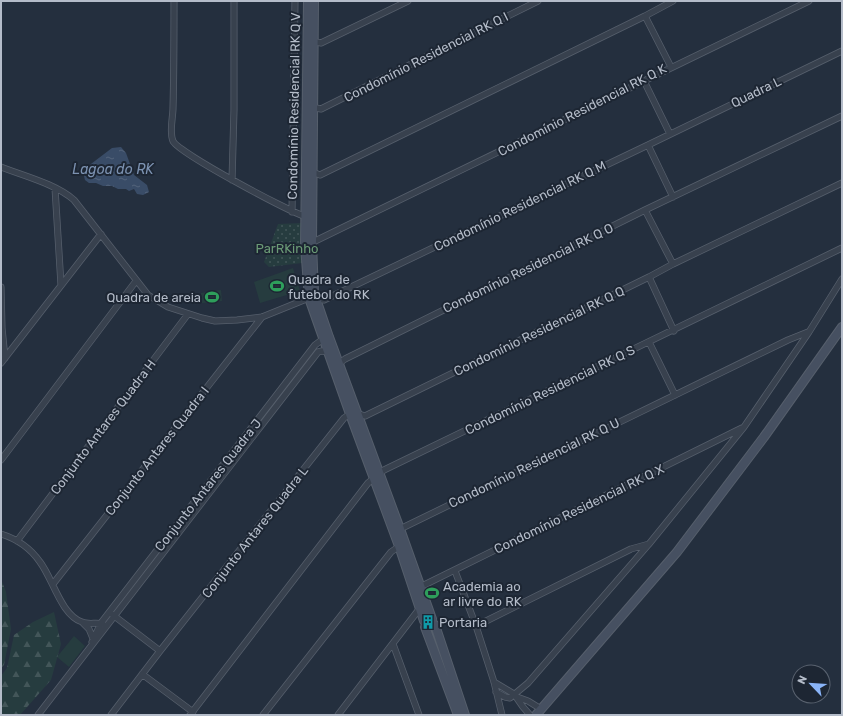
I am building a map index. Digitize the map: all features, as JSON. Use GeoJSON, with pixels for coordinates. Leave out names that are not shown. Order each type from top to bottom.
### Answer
{"type":"FeatureCollection","features":[{"type":"Feature","properties":{"kind":"street","name":"Condomínio Residencial RK Q V"},"geometry":{"type":"LineString","coordinates":[[174,1],[172,141],[177,147],[232,180],[292,212],[309,218]]}},
{"type":"Feature","properties":{"kind":"street"},"geometry":{"type":"LineString","coordinates":[[232,180],[234,110],[234,1]]}},
{"type":"Feature","properties":{"kind":"street","name":"Condomínio Residencial RK Q V"},"geometry":{"type":"LineString","coordinates":[[292,212],[295,1]]}},
{"type":"Feature","properties":{"kind":"street"},"geometry":{"type":"LineString","coordinates":[[308,1],[311,39]]}},
{"type":"Feature","properties":{"kind":"street"},"geometry":{"type":"LineString","coordinates":[[314,1],[311,39],[308,245],[313,299],[424,606],[434,622],[461,712]]}},
{"type":"Feature","properties":{"kind":"street"},"geometry":{"type":"LineString","coordinates":[[311,39],[321,43],[408,1]]}},
{"type":"Feature","properties":{"kind":"street","name":"Condomínio Residencial RK Q I"},"geometry":{"type":"LineString","coordinates":[[310,104],[322,109],[538,1]]}},
{"type":"Feature","properties":{"kind":"street"},"geometry":{"type":"LineString","coordinates":[[310,169],[320,175],[645,16],[672,1]]}},
{"type":"Feature","properties":{"kind":"street"},"geometry":{"type":"LineString","coordinates":[[671,67],[809,1]]}},
{"type":"Feature","properties":{"kind":"street","name":"Condomínio Residencial RK Q K"},"geometry":{"type":"LineString","coordinates":[[308,245],[671,67],[645,16]]}},
{"type":"Feature","properties":{"kind":"street","name":"Quadra L"},"geometry":{"type":"LineString","coordinates":[[670,134],[842,51]]}},
{"type":"Feature","properties":{"kind":"street"},"geometry":{"type":"LineString","coordinates":[[644,81],[670,134]]}},
{"type":"Feature","properties":{"kind":"street","name":"Condomínio Residencial RK Q O"},"geometry":{"type":"LineString","coordinates":[[336,365],[352,355],[645,210],[842,116]]}},
{"type":"Feature","properties":{"kind":"street","name":"Condomínio Residencial RK Q M"},"geometry":{"type":"LineString","coordinates":[[262,317],[313,299],[324,300],[670,134]]}},
{"type":"Feature","properties":{"kind":"street"},"geometry":{"type":"LineString","coordinates":[[648,145],[673,197]]}},
{"type":"Feature","properties":{"kind":"street"},"geometry":{"type":"LineString","coordinates":[[1,167],[65,192],[74,200],[148,295],[168,307],[215,321],[262,317]]}},
{"type":"Feature","properties":{"kind":"street","name":"Condomínio Residencial RK Q Q"},"geometry":{"type":"LineString","coordinates":[[354,413],[365,416],[649,277],[672,264],[842,183]]}},
{"type":"Feature","properties":{"kind":"street"},"geometry":{"type":"LineString","coordinates":[[55,188],[61,285]]}},
{"type":"Feature","properties":{"kind":"street"},"geometry":{"type":"LineString","coordinates":[[645,210],[672,264]]}},
{"type":"Feature","properties":{"kind":"street"},"geometry":{"type":"LineString","coordinates":[[1,363],[101,234]]}},
{"type":"Feature","properties":{"kind":"street","name":"Condomínio Residencial RK Q S"},"geometry":{"type":"LineString","coordinates":[[191,713],[368,483],[377,476],[392,466],[674,331],[842,248]]}},
{"type":"Feature","properties":{"kind":"street"},"geometry":{"type":"LineString","coordinates":[[649,277],[674,331]]}},
{"type":"Feature","properties":{"kind":"street"},"geometry":{"type":"LineString","coordinates":[[496,692],[510,698],[516,695],[648,544],[744,428],[809,332],[842,279]]}},
{"type":"Feature","properties":{"kind":"street"},"geometry":{"type":"LineString","coordinates":[[1,460],[136,281]]}},
{"type":"Feature","properties":{"kind":"street"},"geometry":{"type":"LineString","coordinates":[[1,287],[2,328],[5,358]]}},
{"type":"Feature","properties":{"kind":"street","name":"Conjunto Antares Quadra H"},"geometry":{"type":"LineString","coordinates":[[17,540],[188,314]]}},
{"type":"Feature","properties":{"kind":"street","name":"Conjunto Antares Quadra I"},"geometry":{"type":"LineString","coordinates":[[53,584],[262,317]]}},
{"type":"Feature","properties":{"kind":"street"},"geometry":{"type":"LineString","coordinates":[[494,682],[528,701],[538,712],[552,698],[677,552],[764,437],[842,328]]}},
{"type":"Feature","properties":{"kind":"street","name":"Condomínio Residencial RK Q U"},"geometry":{"type":"LineString","coordinates":[[397,530],[788,340],[809,332]]}},
{"type":"Feature","properties":{"kind":"street"},"geometry":{"type":"LineString","coordinates":[[326,338],[328,352],[336,365]]}},
{"type":"Feature","properties":{"kind":"street","name":"Conjunto Antares Quadra J"},"geometry":{"type":"LineString","coordinates":[[94,641],[108,625],[112,614],[195,501],[316,345],[326,338]]}},
{"type":"Feature","properties":{"kind":"street"},"geometry":{"type":"LineString","coordinates":[[649,342],[675,395]]}},
{"type":"Feature","properties":{"kind":"street","name":"Conjunto Antares Quadra J"},"geometry":{"type":"LineString","coordinates":[[94,641],[101,623],[112,614],[200,505],[318,352],[328,352]]}},
{"type":"Feature","properties":{"kind":"street","name":"Conjunto Antares Quadra L"},"geometry":{"type":"LineString","coordinates":[[111,715],[339,424],[344,418],[354,413]]}},
{"type":"Feature","properties":{"kind":"street"},"geometry":{"type":"LineString","coordinates":[[261,416],[266,420]]}},
{"type":"Feature","properties":{"kind":"street","name":"Condomínio Residencial RK Q X"},"geometry":{"type":"LineString","coordinates":[[418,589],[744,428]]}},
{"type":"Feature","properties":{"kind":"street"},"geometry":{"type":"LineString","coordinates":[[195,501],[200,505]]}},
{"type":"Feature","properties":{"kind":"street"},"geometry":{"type":"LineString","coordinates":[[1,534],[17,540],[41,563],[66,610],[73,617],[83,623],[94,641],[38,715]]}},
{"type":"Feature","properties":{"kind":"street"},"geometry":{"type":"LineString","coordinates":[[263,715],[391,552],[402,544]]}},
{"type":"Feature","properties":{"kind":"street"},"geometry":{"type":"LineString","coordinates":[[476,626],[631,549],[648,544]]}},
{"type":"Feature","properties":{"kind":"street"},"geometry":{"type":"LineString","coordinates":[[454,571],[476,626],[494,682],[502,715]]}},
{"type":"Feature","properties":{"kind":"street"},"geometry":{"type":"LineString","coordinates":[[424,606],[424,624],[438,662],[461,712]]}},
{"type":"Feature","properties":{"kind":"street"},"geometry":{"type":"LineString","coordinates":[[338,715],[392,644],[424,606]]}},
{"type":"Feature","properties":{"kind":"street"},"geometry":{"type":"LineString","coordinates":[[112,614],[160,651]]}},
{"type":"Feature","properties":{"kind":"street"},"geometry":{"type":"LineString","coordinates":[[83,623],[101,623],[108,625]]}},
{"type":"Feature","properties":{"kind":"street"},"geometry":{"type":"LineString","coordinates":[[392,644],[418,712],[412,715]]}},
{"type":"Feature","properties":{"kind":"street"},"geometry":{"type":"LineString","coordinates":[[434,652],[443,650]]}},
{"type":"Feature","properties":{"kind":"street"},"geometry":{"type":"LineString","coordinates":[[438,662],[446,659]]}},
{"type":"Feature","properties":{"kind":"street"},"geometry":{"type":"LineString","coordinates":[[142,674],[191,713]]}},
{"type":"Feature","properties":{"kind":"street"},"geometry":{"type":"LineString","coordinates":[[516,695],[530,715]]}},
{"type":"Feature","properties":{"kind":"green space","name":"ParRKinho"},"geometry":{"type":"Polygon","coordinates":[[[304,223],[302,263],[269,267],[264,262],[278,224],[304,223]]]}},
{"type":"Feature","properties":{"kind":"green space","name":"Quadra de futebol do RK"},"geometry":{"type":"Polygon","coordinates":[[[293,268],[300,291],[260,303],[254,282],[293,268]]]}},
{"type":"Feature","properties":{"kind":"green space","name":"Quadra de areia"},"geometry":{"type":"Polygon","coordinates":[[[221,290],[222,301],[202,303],[201,293],[221,290]]]}},
{"type":"Feature","properties":{"kind":"green space"},"geometry":{"type":"Polygon","coordinates":[[[1,579],[6,592],[11,629],[4,665],[1,668],[1,579]]]}},
{"type":"Feature","properties":{"kind":"green space"},"geometry":{"type":"Polygon","coordinates":[[[54,612],[61,644],[51,680],[20,715],[1,715],[1,676],[7,668],[14,635],[33,622],[54,612]]]}},
{"type":"Feature","properties":{"kind":"green space"},"geometry":{"type":"Polygon","coordinates":[[[74,636],[85,646],[69,667],[57,657],[74,636]]]}},
{"type":"Feature","properties":{"kind":"water","name":"Lagoa do RK"},"geometry":{"type":"Polygon","coordinates":[[[121,147],[126,153],[134,175],[147,185],[149,192],[143,195],[137,194],[134,189],[129,191],[126,189],[118,189],[112,186],[89,183],[85,180],[84,176],[87,167],[112,148],[121,147]]]}},
{"type":"Feature","properties":{"kind":"place","name":"Quadra de futebol do RK"},"geometry":{"type":"Point","coordinates":[277,286]}},
{"type":"Feature","properties":{"kind":"place","name":"Quadra de areia"},"geometry":{"type":"Point","coordinates":[212,297]}},
{"type":"Feature","properties":{"kind":"place","name":"Academia ao ar livre do RK"},"geometry":{"type":"Point","coordinates":[432,593]}},
{"type":"Feature","properties":{"kind":"place","name":"Portaria"},"geometry":{"type":"Point","coordinates":[428,622]}}]}
